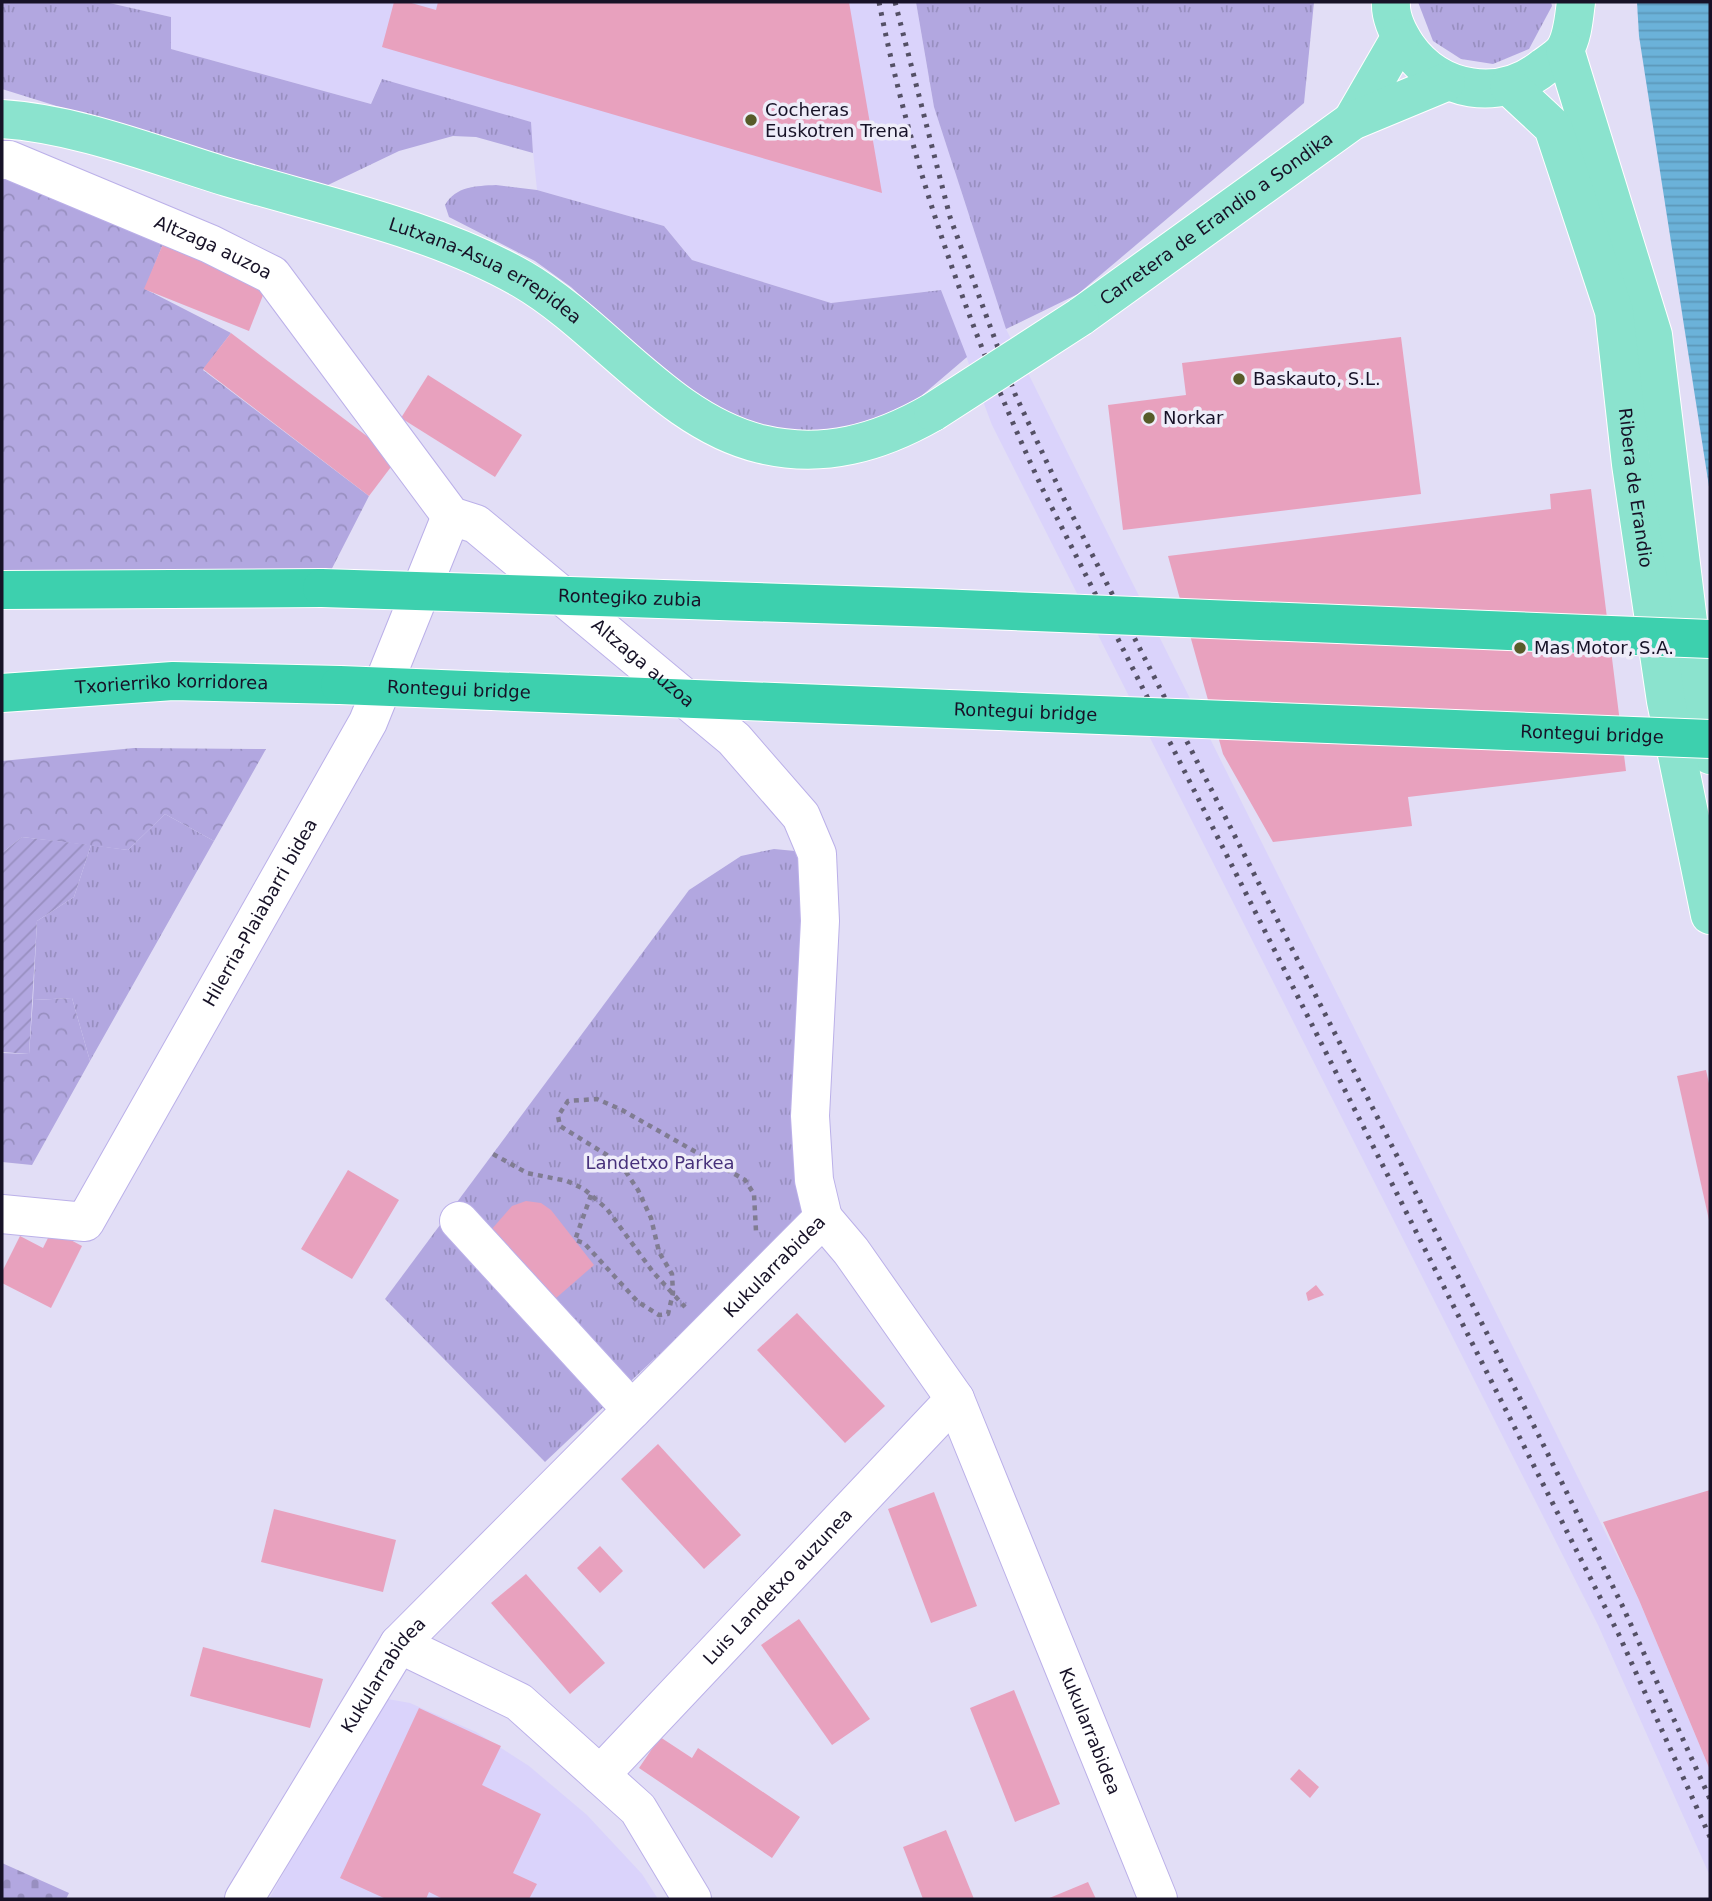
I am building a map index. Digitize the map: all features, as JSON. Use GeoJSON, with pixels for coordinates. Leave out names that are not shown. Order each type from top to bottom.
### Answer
{"type":"FeatureCollection","features":[{"type":"Feature","properties":{"kind":"highway","name":"Rontegiko zubia"},"geometry":{"type":"LineString","coordinates":[[96,589],[322,588],[937,608],[1710,639]]}},
{"type":"Feature","properties":{"kind":"highway"},"geometry":{"type":"LineString","coordinates":[[2,590],[96,589]]}},
{"type":"Feature","properties":{"kind":"highway"},"geometry":{"type":"LineString","coordinates":[[2,596],[96,589]]}},
{"type":"Feature","properties":{"kind":"highway","name":"Txorierriko korridorea"},"geometry":{"type":"LineString","coordinates":[[2,693],[173,681],[341,685]]}},
{"type":"Feature","properties":{"kind":"highway","name":"Rontegui bridge"},"geometry":{"type":"LineString","coordinates":[[341,685],[1710,739]]}},
{"type":"Feature","properties":{"kind":"main road"},"geometry":{"type":"LineString","coordinates":[[1396,20],[1419,64],[1446,82],[1477,90],[1509,86],[1537,73],[1564,50],[1576,2]]}},
{"type":"Feature","properties":{"kind":"main road"},"geometry":{"type":"LineString","coordinates":[[1353,121],[1396,20]]}},
{"type":"Feature","properties":{"kind":"main road","name":"Ribera de Erandio"},"geometry":{"type":"LineString","coordinates":[[1564,50],[1653,335],[1695,679],[1710,755]]}},
{"type":"Feature","properties":{"kind":"main road"},"geometry":{"type":"LineString","coordinates":[[1353,121],[1446,82]]}},
{"type":"Feature","properties":{"kind":"main road","name":"Ribera de Erandio"},"geometry":{"type":"LineString","coordinates":[[1509,86],[1553,127],[1614,311],[1631,464],[1666,701],[1710,915]]}},
{"type":"Feature","properties":{"kind":"main road","name":"Lutxana-Asua errepidea"},"geometry":{"type":"LineString","coordinates":[[4,119],[83,134],[454,247],[521,279],[553,299],[682,406],[728,432],[759,443],[788,449],[848,447],[898,432],[1080,317]]}},
{"type":"Feature","properties":{"kind":"main road","name":"Carretera de Erandio a Sondika"},"geometry":{"type":"LineString","coordinates":[[1080,317],[1353,121]]}},
{"type":"Feature","properties":{"kind":"street","name":"Altzaga auzoa"},"geometry":{"type":"LineString","coordinates":[[2,160],[9,160],[210,244],[272,275],[451,516],[476,524],[734,739],[801,816],[817,854],[820,921],[810,1116],[814,1180],[823,1218]]}},
{"type":"Feature","properties":{"kind":"street","name":"Hilerria-Plaiabarri bidea"},"geometry":{"type":"LineString","coordinates":[[2,1214],[85,1222],[368,722],[451,516]]}},
{"type":"Feature","properties":{"kind":"street","name":"Kukularrabidea"},"geometry":{"type":"LineString","coordinates":[[244,1899],[399,1644],[823,1218],[851,1251],[955,1399],[1158,1899]]}},
{"type":"Feature","properties":{"kind":"street"},"geometry":{"type":"LineString","coordinates":[[460,1221],[632,1410]]}},
{"type":"Feature","properties":{"kind":"street","name":"Luis Landetxo auzunea"},"geometry":{"type":"LineString","coordinates":[[600,1775],[955,1399]]}},
{"type":"Feature","properties":{"kind":"street"},"geometry":{"type":"LineString","coordinates":[[399,1644],[519,1702],[638,1810],[692,1899]]}},
{"type":"Feature","properties":{"kind":"path"},"geometry":{"type":"LineString","coordinates":[[591,1195],[575,1240],[584,1243],[638,1301],[659,1315],[668,1314],[673,1293],[672,1274],[659,1252],[652,1218],[620,1163],[560,1126],[558,1116],[568,1101],[597,1099],[622,1110],[745,1181],[754,1194],[756,1234]]}},
{"type":"Feature","properties":{"kind":"path"},"geometry":{"type":"LineString","coordinates":[[493,1154],[512,1167],[568,1181],[591,1195],[607,1209],[653,1272],[691,1313]]}},
{"type":"Feature","properties":{"kind":"path"},"geometry":{"type":"LineString","coordinates":[[686,1307],[696,1298]]}},
{"type":"Feature","properties":{"kind":"shaded area"},"geometry":{"type":"Polygon","coordinates":[[[105,2],[916,2],[934,107],[1006,329],[1639,1600],[1710,1770],[1710,1876],[1598,1625],[992,425],[941,290],[831,303],[692,260],[664,226],[537,190],[530,122],[381,80],[371,104],[171,49],[171,17],[105,2]]]}},
{"type":"Feature","properties":{"kind":"shaded area"},"geometry":{"type":"Polygon","coordinates":[[[382,1698],[410,1703],[476,1732],[529,1766],[587,1815],[642,1874],[658,1899],[269,1899],[382,1698]]]}},
{"type":"Feature","properties":{"kind":"green space"},"geometry":{"type":"Polygon","coordinates":[[[2,2],[105,2],[171,17],[171,49],[371,104],[382,79],[531,122],[533,153],[476,137],[453,136],[399,151],[328,185],[310,185],[2,89],[2,2]]]}},
{"type":"Feature","properties":{"kind":"green space"},"geometry":{"type":"Polygon","coordinates":[[[916,2],[1314,2],[1304,103],[1078,294],[1006,329],[934,107],[916,2]]]}},
{"type":"Feature","properties":{"kind":"green space"},"geometry":{"type":"Polygon","coordinates":[[[1418,2],[1551,2],[1552,6],[1529,49],[1493,64],[1461,59],[1433,41],[1418,2]]]}},
{"type":"Feature","properties":{"kind":"green space"},"geometry":{"type":"Polygon","coordinates":[[[2,160],[163,244],[145,289],[231,333],[203,370],[369,496],[322,588],[2,590],[2,160]]]}},
{"type":"Feature","properties":{"kind":"green space"},"geometry":{"type":"Polygon","coordinates":[[[496,185],[537,190],[664,226],[692,260],[831,303],[941,290],[967,357],[899,415],[816,438],[736,420],[673,381],[571,287],[535,261],[449,217],[445,205],[455,194],[467,188],[496,185]]]}},
{"type":"Feature","properties":{"kind":"green space"},"geometry":{"type":"Polygon","coordinates":[[[134,748],[266,749],[214,841],[165,814],[128,850],[22,837],[2,853],[2,761],[134,748]]]}},
{"type":"Feature","properties":{"kind":"green space"},"geometry":{"type":"Polygon","coordinates":[[[165,814],[214,841],[90,1061],[72,998],[33,1000],[37,921],[74,897],[91,845],[128,850],[165,814]]]}},
{"type":"Feature","properties":{"kind":"green space"},"geometry":{"type":"Polygon","coordinates":[[[22,837],[91,845],[74,897],[37,921],[29,1054],[2,1052],[2,853],[22,837]]]}},
{"type":"Feature","properties":{"kind":"green space","name":"Landetxo Parkea"},"geometry":{"type":"Polygon","coordinates":[[[774,849],[795,851],[805,881],[803,1210],[791,1230],[545,1462],[385,1299],[689,890],[741,856],[774,849]]]}},
{"type":"Feature","properties":{"kind":"green space"},"geometry":{"type":"Polygon","coordinates":[[[72,998],[90,1061],[32,1165],[2,1162],[2,1053],[29,1054],[33,1000],[72,998]]]}},
{"type":"Feature","properties":{"kind":"green space"},"geometry":{"type":"Polygon","coordinates":[[[2,1863],[69,1893],[66,1899],[2,1899],[2,1863]]]}},
{"type":"Feature","properties":{"kind":"water"},"geometry":{"type":"Polygon","coordinates":[[[1637,2],[1710,2],[1710,493],[1639,36],[1637,2]]]}},
{"type":"Feature","properties":{"kind":"building","name":"Cocheras Euskotren Trena"},"geometry":{"type":"Polygon","coordinates":[[[394,2],[408,2],[436,10],[438,2],[849,2],[882,193],[382,47],[394,2]]]}},
{"type":"Feature","properties":{"kind":"building"},"geometry":{"type":"Polygon","coordinates":[[[163,244],[267,285],[249,331],[144,289],[163,244]]]}},
{"type":"Feature","properties":{"kind":"building"},"geometry":{"type":"Polygon","coordinates":[[[231,333],[397,459],[369,496],[203,369],[231,333]]]}},
{"type":"Feature","properties":{"kind":"building"},"geometry":{"type":"Polygon","coordinates":[[[1401,337],[1421,494],[1123,530],[1108,405],[1186,395],[1182,363],[1401,337]]]}},
{"type":"Feature","properties":{"kind":"building"},"geometry":{"type":"Polygon","coordinates":[[[428,375],[522,435],[495,477],[401,418],[428,375]]]}},
{"type":"Feature","properties":{"kind":"building"},"geometry":{"type":"Polygon","coordinates":[[[1591,489],[1626,771],[1408,797],[1412,826],[1273,842],[1223,754],[1168,556],[1551,509],[1550,494],[1591,489]]]}},
{"type":"Feature","properties":{"kind":"building"},"geometry":{"type":"Polygon","coordinates":[[[1706,1070],[1710,1088],[1709,1220],[1677,1076],[1706,1070]]]}},
{"type":"Feature","properties":{"kind":"building"},"geometry":{"type":"Polygon","coordinates":[[[348,1170],[399,1200],[352,1279],[301,1249],[348,1170]]]}},
{"type":"Feature","properties":{"kind":"building"},"geometry":{"type":"Polygon","coordinates":[[[526,1201],[541,1203],[551,1210],[594,1265],[555,1299],[491,1230],[512,1206],[526,1201]]]}},
{"type":"Feature","properties":{"kind":"building"},"geometry":{"type":"Polygon","coordinates":[[[52,1230],[82,1246],[51,1308],[2,1283],[2,1272],[20,1236],[43,1248],[52,1230]]]}},
{"type":"Feature","properties":{"kind":"building"},"geometry":{"type":"Polygon","coordinates":[[[1316,1285],[1324,1295],[1308,1301],[1306,1293],[1316,1285]]]}},
{"type":"Feature","properties":{"kind":"building"},"geometry":{"type":"Polygon","coordinates":[[[797,1313],[885,1406],[845,1443],[757,1350],[797,1313]]]}},
{"type":"Feature","properties":{"kind":"building"},"geometry":{"type":"Polygon","coordinates":[[[658,1444],[741,1535],[704,1569],[621,1479],[658,1444]]]}},
{"type":"Feature","properties":{"kind":"building"},"geometry":{"type":"Polygon","coordinates":[[[1710,1490],[1710,1770],[1639,1600],[1603,1522],[1710,1490]]]}},
{"type":"Feature","properties":{"kind":"building"},"geometry":{"type":"Polygon","coordinates":[[[934,1492],[977,1606],[931,1623],[888,1509],[934,1492]]]}},
{"type":"Feature","properties":{"kind":"building"},"geometry":{"type":"Polygon","coordinates":[[[274,1509],[396,1540],[383,1592],[261,1562],[274,1509]]]}},
{"type":"Feature","properties":{"kind":"building"},"geometry":{"type":"Polygon","coordinates":[[[600,1546],[623,1571],[600,1593],[577,1568],[600,1546]]]}},
{"type":"Feature","properties":{"kind":"building"},"geometry":{"type":"Polygon","coordinates":[[[526,1574],[605,1663],[570,1694],[491,1603],[526,1574]]]}},
{"type":"Feature","properties":{"kind":"building"},"geometry":{"type":"Polygon","coordinates":[[[799,1619],[870,1719],[832,1745],[761,1645],[799,1619]]]}},
{"type":"Feature","properties":{"kind":"building"},"geometry":{"type":"Polygon","coordinates":[[[203,1647],[323,1679],[310,1728],[190,1696],[203,1647]]]}},
{"type":"Feature","properties":{"kind":"building"},"geometry":{"type":"Polygon","coordinates":[[[1014,1690],[1060,1804],[1015,1822],[970,1708],[1014,1690]]]}},
{"type":"Feature","properties":{"kind":"building"},"geometry":{"type":"Polygon","coordinates":[[[419,1708],[501,1746],[482,1785],[541,1814],[513,1873],[537,1884],[529,1899],[443,1899],[429,1892],[426,1899],[386,1899],[340,1878],[419,1708]]]}},
{"type":"Feature","properties":{"kind":"building"},"geometry":{"type":"Polygon","coordinates":[[[660,1737],[692,1758],[698,1748],[800,1817],[772,1858],[639,1768],[660,1737]]]}},
{"type":"Feature","properties":{"kind":"building"},"geometry":{"type":"Polygon","coordinates":[[[1299,1769],[1319,1787],[1310,1798],[1290,1779],[1299,1769]]]}},
{"type":"Feature","properties":{"kind":"building"},"geometry":{"type":"Polygon","coordinates":[[[946,1830],[974,1899],[923,1899],[903,1847],[946,1830]]]}},
{"type":"Feature","properties":{"kind":"building"},"geometry":{"type":"Polygon","coordinates":[[[1088,1882],[1096,1899],[1047,1899],[1088,1882]]]}},
{"type":"Feature","properties":{"kind":"railway"},"geometry":{"type":"LineString","coordinates":[[879,2],[908,127],[946,250],[991,370],[1042,488],[1619,1635],[1710,1837]]}},
{"type":"Feature","properties":{"kind":"railway"},"geometry":{"type":"LineString","coordinates":[[895,2],[950,217],[1015,394],[1064,499],[1540,1438],[1622,1605],[1710,1799]]}},
{"type":"Feature","properties":{"kind":"place","name":"Cocheras Euskotren Trena"},"geometry":{"type":"Point","coordinates":[751,120]}},
{"type":"Feature","properties":{"kind":"place","name":"Baskauto, S.L."},"geometry":{"type":"Point","coordinates":[1239,379]}},
{"type":"Feature","properties":{"kind":"place","name":"Norkar"},"geometry":{"type":"Point","coordinates":[1149,418]}},
{"type":"Feature","properties":{"kind":"place","name":"Mas Motor, S.A."},"geometry":{"type":"Point","coordinates":[1520,648]}}]}
